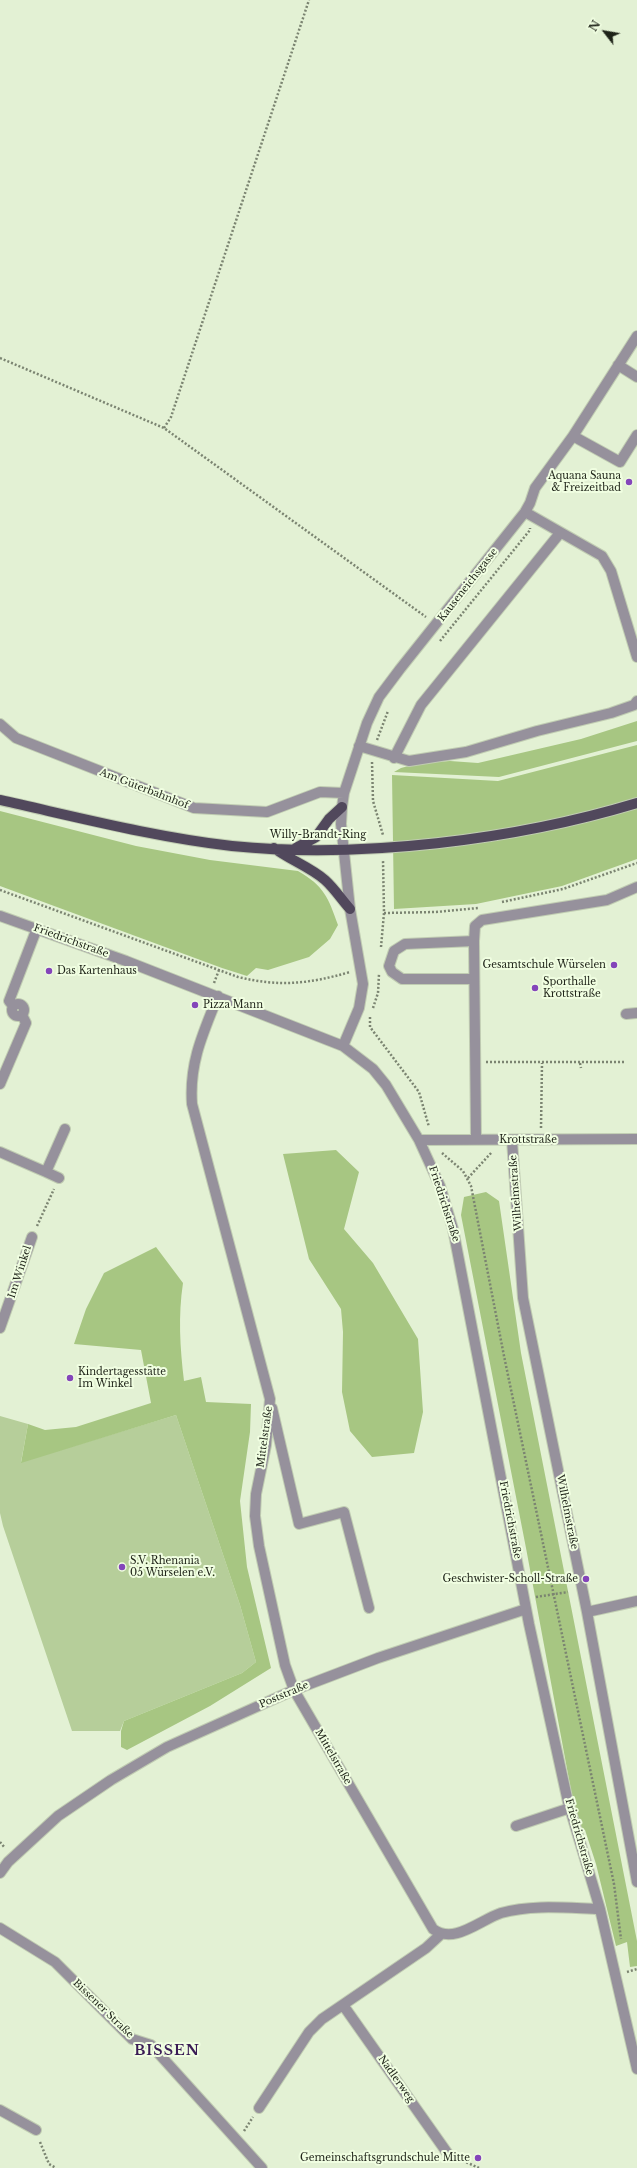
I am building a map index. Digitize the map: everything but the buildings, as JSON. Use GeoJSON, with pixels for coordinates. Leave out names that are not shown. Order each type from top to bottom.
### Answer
{"type":"FeatureCollection","features":[{"type":"Feature","properties":{"kind":"main road","name":"Willy-Brandt-Ring"},"geometry":{"type":"LineString","coordinates":[[0,800],[182,839],[234,846],[274,848],[400,846],[507,834],[596,815],[637,803]]}},
{"type":"Feature","properties":{"kind":"main road"},"geometry":{"type":"LineString","coordinates":[[296,848],[316,837],[329,819],[342,807]]}},
{"type":"Feature","properties":{"kind":"main road"},"geometry":{"type":"LineString","coordinates":[[274,848],[287,858],[303,865],[325,880],[350,909]]}},
{"type":"Feature","properties":{"kind":"street","name":"Kauseneichsgasse"},"geometry":{"type":"LineString","coordinates":[[343,848],[342,807],[344,793],[359,746],[379,697],[525,512],[535,488],[572,436],[637,336]]}},
{"type":"Feature","properties":{"kind":"street"},"geometry":{"type":"LineString","coordinates":[[618,365],[637,377]]}},
{"type":"Feature","properties":{"kind":"street"},"geometry":{"type":"LineString","coordinates":[[572,436],[620,462],[637,435]]}},
{"type":"Feature","properties":{"kind":"street"},"geometry":{"type":"LineString","coordinates":[[525,512],[602,556],[611,571],[637,658]]}},
{"type":"Feature","properties":{"kind":"street"},"geometry":{"type":"LineString","coordinates":[[394,758],[420,705],[560,533]]}},
{"type":"Feature","properties":{"kind":"street"},"geometry":{"type":"LineString","coordinates":[[359,746],[394,758],[409,761],[466,752],[537,731],[611,713],[634,704],[637,701]]}},
{"type":"Feature","properties":{"kind":"street","name":"Am Güterbahnhof"},"geometry":{"type":"LineString","coordinates":[[0,724],[16,738],[194,808],[267,812],[320,792],[344,793]]}},
{"type":"Feature","properties":{"kind":"street"},"geometry":{"type":"LineString","coordinates":[[343,848],[350,909],[364,984],[359,1008],[343,1046]]}},
{"type":"Feature","properties":{"kind":"street"},"geometry":{"type":"LineString","coordinates":[[476,1139],[476,1062],[473,979],[475,926],[482,920],[607,900],[637,887]]}},
{"type":"Feature","properties":{"kind":"street","name":"Friedrichstraße"},"geometry":{"type":"LineString","coordinates":[[0,916],[37,928],[218,996],[343,1046],[374,1069],[386,1085],[419,1140],[440,1186],[453,1229],[526,1609],[570,1808],[600,1909],[637,2069]]}},
{"type":"Feature","properties":{"kind":"street"},"geometry":{"type":"LineString","coordinates":[[0,1084],[26,1023],[22,1015],[15,1015],[12,1013],[14,1006],[9,1001],[37,928]]}},
{"type":"Feature","properties":{"kind":"street"},"geometry":{"type":"LineString","coordinates":[[473,979],[402,979],[392,972],[389,966],[394,951],[405,944],[474,941]]}},
{"type":"Feature","properties":{"kind":"street","name":"Mittelstraße"},"geometry":{"type":"LineString","coordinates":[[218,996],[198,1047],[193,1066],[191,1078],[192,1104],[270,1399],[299,1524],[344,1512],[369,1608]]}},
{"type":"Feature","properties":{"kind":"street"},"geometry":{"type":"LineString","coordinates":[[626,1014],[637,1013]]}},
{"type":"Feature","properties":{"kind":"street"},"geometry":{"type":"LineString","coordinates":[[46,1172],[65,1128]]}},
{"type":"Feature","properties":{"kind":"street","name":"Krottstraße"},"geometry":{"type":"LineString","coordinates":[[419,1140],[433,1138],[495,1140],[637,1139]]}},
{"type":"Feature","properties":{"kind":"street","name":"Wilhelmstraße"},"geometry":{"type":"LineString","coordinates":[[512,1140],[523,1298],[587,1612],[637,1882]]}},
{"type":"Feature","properties":{"kind":"street"},"geometry":{"type":"LineString","coordinates":[[0,1152],[59,1178]]}},
{"type":"Feature","properties":{"kind":"street","name":"Im Winkel"},"geometry":{"type":"LineString","coordinates":[[0,1328],[32,1237]]}},
{"type":"Feature","properties":{"kind":"street","name":"Mittelstraße"},"geometry":{"type":"LineString","coordinates":[[270,1399],[266,1445],[256,1494],[255,1516],[259,1546],[285,1665],[294,1690],[433,1929],[440,1935]]}},
{"type":"Feature","properties":{"kind":"street"},"geometry":{"type":"LineString","coordinates":[[587,1612],[637,1601]]}},
{"type":"Feature","properties":{"kind":"street","name":"Poststraße"},"geometry":{"type":"LineString","coordinates":[[0,1873],[8,1862],[58,1816],[111,1780],[167,1747],[294,1690],[378,1658],[526,1609]]}},
{"type":"Feature","properties":{"kind":"street"},"geometry":{"type":"LineString","coordinates":[[516,1826],[570,1808]]}},
{"type":"Feature","properties":{"kind":"street"},"geometry":{"type":"LineString","coordinates":[[259,2108],[309,2032],[322,2019],[426,1948],[440,1935],[452,1935],[501,1913],[535,1906],[600,1909]]}},
{"type":"Feature","properties":{"kind":"street","name":"Bissener Straße"},"geometry":{"type":"LineString","coordinates":[[0,1928],[55,1962],[132,2040],[151,2045],[262,2168]]}},
{"type":"Feature","properties":{"kind":"street","name":"Nadlerweg"},"geometry":{"type":"LineString","coordinates":[[343,2005],[448,2154]]}},
{"type":"Feature","properties":{"kind":"street"},"geometry":{"type":"LineString","coordinates":[[0,2110],[36,2130]]}},
{"type":"Feature","properties":{"kind":"path"},"geometry":{"type":"LineString","coordinates":[[164,428],[171,417],[310,0]]}},
{"type":"Feature","properties":{"kind":"path"},"geometry":{"type":"LineString","coordinates":[[0,358],[164,428],[437,624]]}},
{"type":"Feature","properties":{"kind":"path"},"geometry":{"type":"LineString","coordinates":[[501,903],[563,889],[637,863]]}},
{"type":"Feature","properties":{"kind":"path"},"geometry":{"type":"LineString","coordinates":[[0,890],[238,977],[256,982],[294,985],[320,981],[362,969],[379,967],[378,993],[370,1018],[370,1027],[419,1092],[424,1103],[425,1118],[438,1149],[456,1164],[468,1178],[614,1884],[622,1944]]}},
{"type":"Feature","properties":{"kind":"path"},"geometry":{"type":"LineString","coordinates":[[381,951],[384,913],[436,912],[486,906]]}},
{"type":"Feature","properties":{"kind":"path"},"geometry":{"type":"LineString","coordinates":[[476,1062],[626,1062]]}},
{"type":"Feature","properties":{"kind":"path"},"geometry":{"type":"LineString","coordinates":[[540,1140],[542,1062]]}},
{"type":"Feature","properties":{"kind":"path"},"geometry":{"type":"LineString","coordinates":[[580,1063],[580,1068]]}},
{"type":"Feature","properties":{"kind":"path"},"geometry":{"type":"LineString","coordinates":[[468,1178],[492,1154],[495,1140]]}},
{"type":"Feature","properties":{"kind":"path"},"geometry":{"type":"LineString","coordinates":[[32,1237],[59,1178]]}},
{"type":"Feature","properties":{"kind":"path"},"geometry":{"type":"LineString","coordinates":[[536,1597],[568,1592]]}},
{"type":"Feature","properties":{"kind":"path"},"geometry":{"type":"LineString","coordinates":[[626,1967],[628,1978]]}},
{"type":"Feature","properties":{"kind":"path"},"geometry":{"type":"LineString","coordinates":[[627,1972],[637,1969]]}},
{"type":"Feature","properties":{"kind":"path"},"geometry":{"type":"LineString","coordinates":[[238,2141],[259,2108]]}},
{"type":"Feature","properties":{"kind":"path"},"geometry":{"type":"LineString","coordinates":[[36,2130],[49,2164],[56,2168]]}},
{"type":"Feature","properties":{"kind":"path"},"geometry":{"type":"LineString","coordinates":[[448,2154],[479,2168]]}},
{"type":"Feature","properties":{"kind":"green space"},"geometry":{"type":"Polygon","coordinates":[[[637,721],[637,741],[499,777],[394,772],[401,768],[420,763],[450,761],[478,763],[581,739],[637,721]]]}},
{"type":"Feature","properties":{"kind":"green space"},"geometry":{"type":"Polygon","coordinates":[[[637,745],[637,859],[562,886],[476,904],[394,909],[392,775],[498,781],[637,745]]]}},
{"type":"Feature","properties":{"kind":"green space"},"geometry":{"type":"Polygon","coordinates":[[[0,811],[136,846],[210,860],[298,871],[307,876],[324,893],[338,925],[330,939],[309,957],[268,970],[256,968],[247,976],[222,968],[0,886],[0,811]]]}},
{"type":"Feature","properties":{"kind":"green space"},"geometry":{"type":"Polygon","coordinates":[[[336,1150],[359,1172],[344,1229],[373,1263],[418,1339],[423,1412],[414,1453],[372,1457],[350,1431],[342,1392],[343,1332],[341,1309],[309,1259],[283,1154],[336,1150]]]}},
{"type":"Feature","properties":{"kind":"green space"},"geometry":{"type":"Polygon","coordinates":[[[486,1192],[499,1201],[521,1353],[637,1941],[637,1966],[630,1967],[627,1942],[616,1946],[596,1864],[585,1830],[581,1829],[573,1801],[526,1548],[461,1215],[464,1197],[486,1192]]]}},
{"type":"Feature","properties":{"kind":"green space"},"geometry":{"type":"Polygon","coordinates":[[[156,1247],[183,1283],[180,1307],[180,1332],[184,1381],[201,1377],[206,1402],[251,1404],[250,1432],[240,1501],[247,1567],[271,1668],[210,1706],[127,1750],[121,1747],[121,1731],[124,1721],[242,1673],[256,1662],[240,1605],[176,1415],[21,1463],[28,1424],[45,1430],[76,1427],[151,1403],[141,1350],[74,1344],[86,1309],[104,1273],[156,1247]]]}},
{"type":"Feature","properties":{"kind":"green space","name":"S.V. Rhenania 05 Würselen e.V."},"geometry":{"type":"Polygon","coordinates":[[[176,1415],[240,1605],[256,1662],[242,1673],[124,1721],[120,1731],[72,1731],[3,1526],[0,1513],[0,1416],[28,1424],[21,1462],[176,1415]]]}},
{"type":"Feature","properties":{"kind":"place","name":"Aquana Sauna & Freizeitbad"},"geometry":{"type":"Point","coordinates":[629,482]}},
{"type":"Feature","properties":{"kind":"place","name":"Gesamtschule Würselen"},"geometry":{"type":"Point","coordinates":[614,965]}},
{"type":"Feature","properties":{"kind":"place","name":"Das Kartenhaus"},"geometry":{"type":"Point","coordinates":[49,971]}},
{"type":"Feature","properties":{"kind":"place","name":"Sporthalle Krottstraße"},"geometry":{"type":"Point","coordinates":[535,988]}},
{"type":"Feature","properties":{"kind":"place","name":"Pizza Mann"},"geometry":{"type":"Point","coordinates":[195,1005]}},
{"type":"Feature","properties":{"kind":"place","name":"Kindertagesstätte Im Winkel"},"geometry":{"type":"Point","coordinates":[70,1378]}},
{"type":"Feature","properties":{"kind":"place","name":"S.V. Rhenania 05 Würselen e.V."},"geometry":{"type":"Point","coordinates":[122,1567]}},
{"type":"Feature","properties":{"kind":"place","name":"Geschwister-Scholl-Straße"},"geometry":{"type":"Point","coordinates":[586,1579]}},
{"type":"Feature","properties":{"kind":"place","name":"Gemeinschaftsgrundschule Mitte"},"geometry":{"type":"Point","coordinates":[478,2158]}},
{"type":"Feature","properties":{"kind":"district","name":"BISSEN"},"geometry":{"type":"Point","coordinates":[167,2051]}}]}
